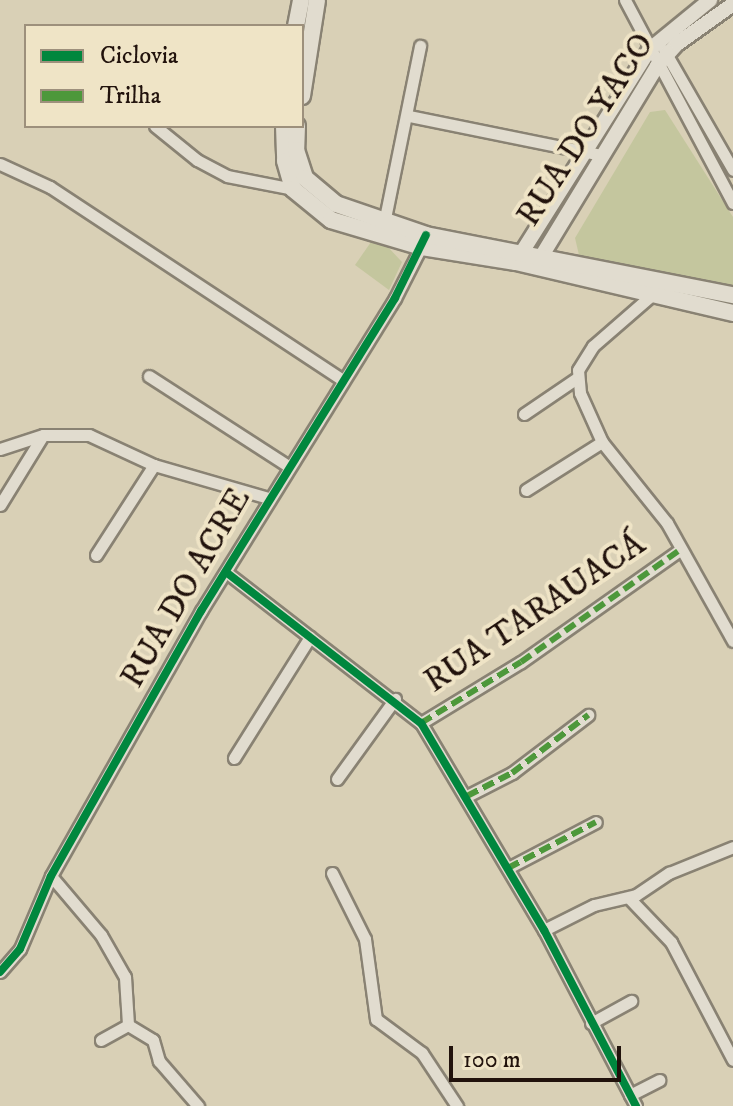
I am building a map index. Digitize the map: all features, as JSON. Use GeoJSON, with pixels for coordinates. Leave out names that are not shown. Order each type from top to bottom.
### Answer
{"type":"FeatureCollection","features":[{"type":"Feature","properties":{"kind":"main road"},"geometry":{"type":"LineString","coordinates":[[296,24],[301,0]]}},
{"type":"Feature","properties":{"kind":"main road"},"geometry":{"type":"LineString","coordinates":[[304,83],[317,0]]}},
{"type":"Feature","properties":{"kind":"main road"},"geometry":{"type":"LineString","coordinates":[[284,128],[285,161],[293,189],[331,220],[383,229],[424,241],[667,281],[733,295]]}},
{"type":"Feature","properties":{"kind":"main road"},"geometry":{"type":"LineString","coordinates":[[297,128],[296,150],[305,178],[336,204],[383,229]]}},
{"type":"Feature","properties":{"kind":"main road"},"geometry":{"type":"LineString","coordinates":[[538,261],[652,295],[733,313]]}},
{"type":"Feature","properties":{"kind":"street"},"geometry":{"type":"LineString","coordinates":[[625,0],[653,45],[657,66],[733,203]]}},
{"type":"Feature","properties":{"kind":"street","name":"RUA DO YACO"},"geometry":{"type":"LineString","coordinates":[[520,257],[583,150],[653,45],[710,0]]}},
{"type":"Feature","properties":{"kind":"street","name":"RUA DO YACO"},"geometry":{"type":"LineString","coordinates":[[538,261],[657,66],[667,53],[733,4]]}},
{"type":"Feature","properties":{"kind":"street"},"geometry":{"type":"LineString","coordinates":[[653,45],[667,53],[733,170]]}},
{"type":"Feature","properties":{"kind":"street"},"geometry":{"type":"LineString","coordinates":[[383,229],[409,116],[420,46]]}},
{"type":"Feature","properties":{"kind":"street"},"geometry":{"type":"LineString","coordinates":[[409,116],[600,155]]}},
{"type":"Feature","properties":{"kind":"street"},"geometry":{"type":"LineString","coordinates":[[158,128],[227,176],[293,189]]}},
{"type":"Feature","properties":{"kind":"street"},"geometry":{"type":"LineString","coordinates":[[704,152],[718,143]]}},
{"type":"Feature","properties":{"kind":"street"},"geometry":{"type":"LineString","coordinates":[[0,164],[50,187],[341,379]]}},
{"type":"Feature","properties":{"kind":"street","name":"RUA DO ACRE"},"geometry":{"type":"LineString","coordinates":[[0,972],[20,949],[51,876],[268,498],[424,241]]}},
{"type":"Feature","properties":{"kind":"street"},"geometry":{"type":"LineString","coordinates":[[524,414],[577,378],[593,346],[667,281]]}},
{"type":"Feature","properties":{"kind":"street"},"geometry":{"type":"LineString","coordinates":[[149,376],[288,466]]}},
{"type":"Feature","properties":{"kind":"street"},"geometry":{"type":"LineString","coordinates":[[577,378],[602,442],[653,502],[733,641]]}},
{"type":"Feature","properties":{"kind":"street"},"geometry":{"type":"LineString","coordinates":[[0,505],[43,435]]}},
{"type":"Feature","properties":{"kind":"street"},"geometry":{"type":"LineString","coordinates":[[0,449],[43,435],[89,435],[154,465],[268,498]]}},
{"type":"Feature","properties":{"kind":"street"},"geometry":{"type":"LineString","coordinates":[[526,490],[602,442]]}},
{"type":"Feature","properties":{"kind":"street"},"geometry":{"type":"LineString","coordinates":[[96,555],[154,465]]}},
{"type":"Feature","properties":{"kind":"street","name":"RUA TARAUACÁ"},"geometry":{"type":"LineString","coordinates":[[421,723],[521,662],[680,550]]}},
{"type":"Feature","properties":{"kind":"street"},"geometry":{"type":"LineString","coordinates":[[226,572],[395,699],[421,723],[544,930],[633,1101],[659,1080]]}},
{"type":"Feature","properties":{"kind":"street"},"geometry":{"type":"LineString","coordinates":[[234,758],[310,637]]}},
{"type":"Feature","properties":{"kind":"street"},"geometry":{"type":"LineString","coordinates":[[337,779],[395,699]]}},
{"type":"Feature","properties":{"kind":"street"},"geometry":{"type":"LineString","coordinates":[[467,796],[512,773],[588,715]]}},
{"type":"Feature","properties":{"kind":"street"},"geometry":{"type":"LineString","coordinates":[[508,868],[596,822]]}},
{"type":"Feature","properties":{"kind":"street"},"geometry":{"type":"LineString","coordinates":[[544,930],[594,905],[629,898],[669,873],[733,847]]}},
{"type":"Feature","properties":{"kind":"street"},"geometry":{"type":"LineString","coordinates":[[332,873],[365,939],[376,1019],[422,1053],[457,1106]]}},
{"type":"Feature","properties":{"kind":"street"},"geometry":{"type":"LineString","coordinates":[[51,876],[101,935],[125,977],[128,1025]]}},
{"type":"Feature","properties":{"kind":"street"},"geometry":{"type":"LineString","coordinates":[[629,898],[671,942],[733,1060]]}},
{"type":"Feature","properties":{"kind":"street"},"geometry":{"type":"LineString","coordinates":[[591,1023],[631,1001]]}},
{"type":"Feature","properties":{"kind":"street"},"geometry":{"type":"LineString","coordinates":[[101,1040],[128,1025]]}},
{"type":"Feature","properties":{"kind":"street"},"geometry":{"type":"LineString","coordinates":[[128,1025],[153,1040],[159,1061],[198,1106]]}},
{"type":"Feature","properties":{"kind":"green space"},"geometry":{"type":"Polygon","coordinates":[[[665,110],[733,217],[733,291],[579,255],[575,238],[650,112],[665,110]]]}},
{"type":"Feature","properties":{"kind":"green space"},"geometry":{"type":"Polygon","coordinates":[[[371,242],[387,246],[402,262],[389,290],[355,265],[371,242]]]}},
{"type":"Feature","properties":{"kind":"marked path"},"geometry":{"type":"LineString","coordinates":[[421,723],[521,662],[680,550]]}},
{"type":"Feature","properties":{"kind":"marked path"},"geometry":{"type":"LineString","coordinates":[[467,796],[512,773],[588,715]]}},
{"type":"Feature","properties":{"kind":"marked path"},"geometry":{"type":"LineString","coordinates":[[508,868],[596,822]]}},
{"type":"Feature","properties":{"kind":"cycle path"},"geometry":{"type":"LineString","coordinates":[[0,972],[20,949],[51,876],[201,611],[395,298],[426,235]]}},
{"type":"Feature","properties":{"kind":"cycle path"},"geometry":{"type":"LineString","coordinates":[[226,572],[421,723],[544,930],[636,1106]]}}]}
